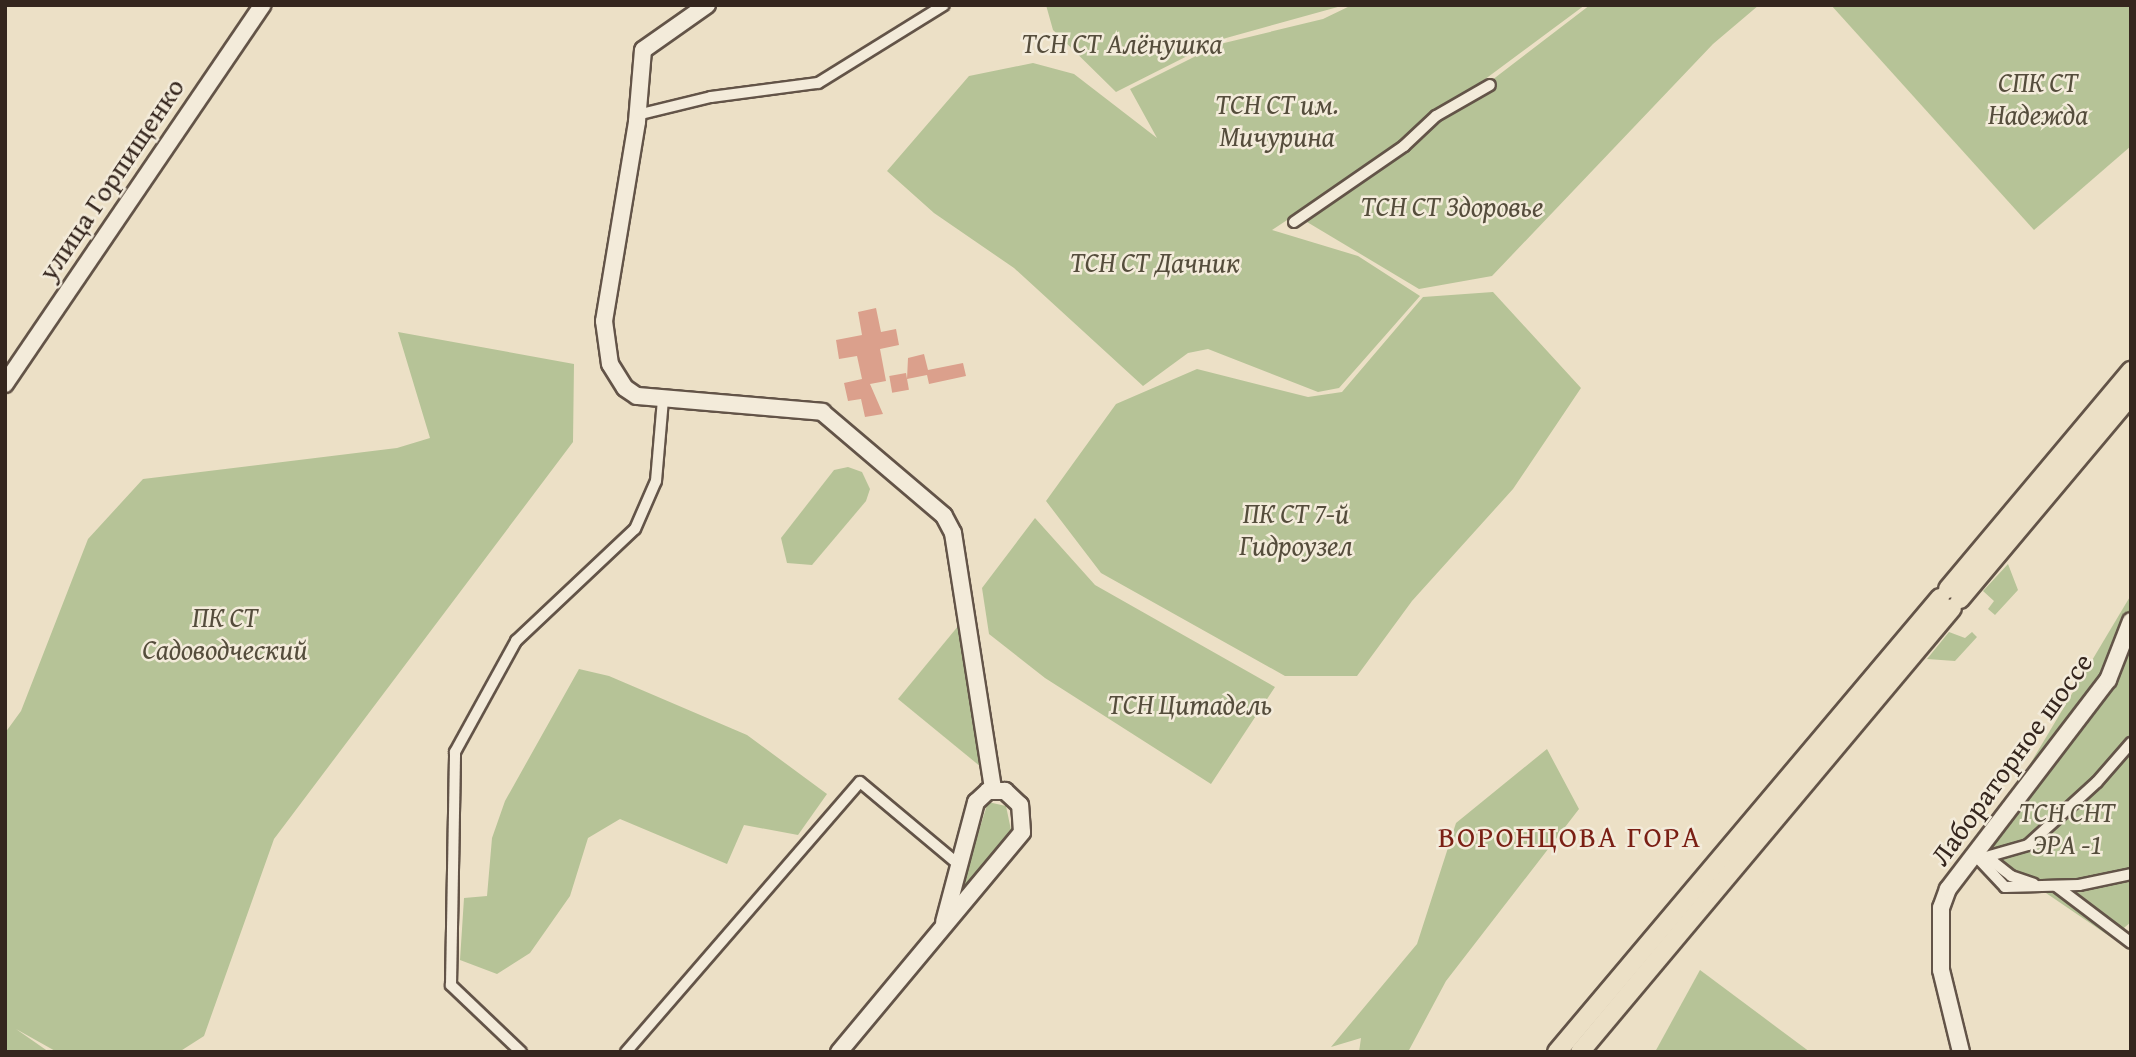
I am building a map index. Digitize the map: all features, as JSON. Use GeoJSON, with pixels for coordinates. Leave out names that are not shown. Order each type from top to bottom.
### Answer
{"type":"FeatureCollection","features":[{"type":"Feature","properties":{"kind":"main road"},"geometry":{"type":"LineString","coordinates":[[1950,599],[2131,371]]}},
{"type":"Feature","properties":{"kind":"main road"},"geometry":{"type":"LineString","coordinates":[[1557,1052],[1662,940],[1950,599],[2131,395]]}},
{"type":"Feature","properties":{"kind":"main road"},"geometry":{"type":"LineString","coordinates":[[1580,1052],[1662,940]]}},
{"type":"Feature","properties":{"kind":"street","name":"улица Горпищенко"},"geometry":{"type":"LineString","coordinates":[[5,384],[263,5]]}},
{"type":"Feature","properties":{"kind":"street"},"geometry":{"type":"LineString","coordinates":[[707,5],[646,45],[604,335],[610,364],[625,388],[663,400],[822,412],[944,516],[953,533],[993,789]]}},
{"type":"Feature","properties":{"kind":"street"},"geometry":{"type":"LineString","coordinates":[[637,115],[710,97],[818,83],[944,5]]}},
{"type":"Feature","properties":{"kind":"street"},"geometry":{"type":"LineString","coordinates":[[1294,222],[1404,146],[1436,116],[1490,85]]}},
{"type":"Feature","properties":{"kind":"street"},"geometry":{"type":"LineString","coordinates":[[521,1052],[451,985],[455,752],[516,641],[635,529],[656,481],[663,400]]}},
{"type":"Feature","properties":{"kind":"street","name":"Лабораторное шоссе"},"geometry":{"type":"LineString","coordinates":[[1961,1052],[1941,970],[1941,908],[2108,680],[2131,621]]}},
{"type":"Feature","properties":{"kind":"street"},"geometry":{"type":"LineString","coordinates":[[2131,743],[2097,782],[2028,845],[1980,856],[1998,884],[2043,887],[2131,874]]}},
{"type":"Feature","properties":{"kind":"street"},"geometry":{"type":"LineString","coordinates":[[626,1052],[860,782],[958,864]]}},
{"type":"Feature","properties":{"kind":"street"},"geometry":{"type":"LineString","coordinates":[[944,922],[976,802],[993,789]]}},
{"type":"Feature","properties":{"kind":"street"},"geometry":{"type":"LineString","coordinates":[[839,1052],[944,922],[1022,832],[1017,800],[993,789]]}},
{"type":"Feature","properties":{"kind":"street"},"geometry":{"type":"LineString","coordinates":[[2056,886],[2131,943]]}},
{"type":"Feature","properties":{"kind":"green space","name":"ТСН СТ Алёнушка"},"geometry":{"type":"Polygon","coordinates":[[[1046,5],[1345,5],[1219,40],[1116,92],[1053,30],[1046,5]]]}},
{"type":"Feature","properties":{"kind":"green space","name":"ТСН СТ Дачник"},"geometry":{"type":"Polygon","coordinates":[[[1352,5],[1585,5],[1360,172],[1272,230],[1358,256],[1420,296],[1339,388],[1318,392],[1208,349],[1188,353],[1143,386],[1014,268],[934,213],[887,171],[969,76],[1033,63],[1074,74],[1157,138],[1130,89],[1220,44],[1323,19],[1352,5]]]}},
{"type":"Feature","properties":{"kind":"green space","name":"ТСН СТ Здоровье"},"geometry":{"type":"Polygon","coordinates":[[[1590,5],[1759,5],[1713,44],[1492,276],[1419,289],[1307,222],[1590,5]]]}},
{"type":"Feature","properties":{"kind":"green space","name":"СПК СТ Надежда"},"geometry":{"type":"Polygon","coordinates":[[[1831,5],[2131,5],[2131,146],[2034,230],[1831,5]]]}},
{"type":"Feature","properties":{"kind":"green space","name":"ПК СТ 7-й Гидроузел"},"geometry":{"type":"Polygon","coordinates":[[[1493,292],[1581,388],[1513,489],[1412,601],[1357,676],[1285,676],[1101,573],[1046,501],[1116,404],[1197,369],[1308,397],[1342,392],[1423,297],[1493,292]]]}},
{"type":"Feature","properties":{"kind":"green space","name":"ПК СТ Садоводческий"},"geometry":{"type":"Polygon","coordinates":[[[398,332],[574,364],[573,442],[274,839],[204,1036],[179,1052],[57,1052],[16,1029],[49,1052],[5,1052],[5,733],[21,711],[88,539],[143,479],[397,448],[430,438],[398,332]]]}},
{"type":"Feature","properties":{"kind":"green space"},"geometry":{"type":"Polygon","coordinates":[[[848,467],[862,472],[870,489],[866,501],[812,565],[787,563],[781,538],[834,470],[848,467]]]}},
{"type":"Feature","properties":{"kind":"green space","name":"ТСН Цитадель"},"geometry":{"type":"Polygon","coordinates":[[[1035,518],[1095,585],[1275,687],[1211,784],[1045,678],[989,634],[982,588],[1035,518]]]}},
{"type":"Feature","properties":{"kind":"green space"},"geometry":{"type":"Polygon","coordinates":[[[2008,564],[2018,590],[1995,615],[1988,609],[1994,601],[1983,591],[2008,564]]]}},
{"type":"Feature","properties":{"kind":"green space","name":"ТСН СНТ ЭРА -1"},"geometry":{"type":"Polygon","coordinates":[[[2131,595],[2131,922],[2112,938],[1980,848],[2131,595]]]}},
{"type":"Feature","properties":{"kind":"green space"},"geometry":{"type":"Polygon","coordinates":[[[959,625],[981,767],[898,699],[959,625]]]}},
{"type":"Feature","properties":{"kind":"green space"},"geometry":{"type":"Polygon","coordinates":[[[1949,632],[1965,638],[1972,632],[1977,637],[1955,661],[1927,659],[1949,632]]]}},
{"type":"Feature","properties":{"kind":"green space"},"geometry":{"type":"Polygon","coordinates":[[[579,669],[609,676],[747,735],[827,794],[798,835],[744,825],[727,864],[620,819],[588,838],[570,896],[530,953],[497,974],[460,960],[464,898],[487,896],[492,838],[505,801],[579,669]]]}},
{"type":"Feature","properties":{"kind":"green space"},"geometry":{"type":"Polygon","coordinates":[[[1547,749],[1579,809],[1446,981],[1408,1052],[1359,1052],[1361,1038],[1331,1047],[1417,944],[1456,823],[1547,749]]]}},
{"type":"Feature","properties":{"kind":"green space"},"geometry":{"type":"Polygon","coordinates":[[[988,802],[1006,806],[1011,830],[959,894],[988,802]]]}},
{"type":"Feature","properties":{"kind":"green space"},"geometry":{"type":"Polygon","coordinates":[[[1700,970],[1810,1052],[1655,1052],[1700,970]]]}},
{"type":"Feature","properties":{"kind":"building"},"geometry":{"type":"Polygon","coordinates":[[[876,308],[881,332],[896,329],[899,345],[880,349],[886,381],[870,384],[883,414],[865,417],[861,399],[848,401],[844,383],[862,379],[857,356],[839,359],[836,340],[862,335],[858,312],[876,308]]]}},
{"type":"Feature","properties":{"kind":"building"},"geometry":{"type":"Polygon","coordinates":[[[924,354],[928,370],[963,363],[966,376],[929,384],[927,375],[907,379],[908,358],[924,354]]]}},
{"type":"Feature","properties":{"kind":"building"},"geometry":{"type":"Polygon","coordinates":[[[906,373],[909,390],[892,393],[889,376],[906,373]]]}},
{"type":"Feature","properties":{"kind":"district","name":"ВОРОНЦОВА ГОРА"},"geometry":{"type":"Point","coordinates":[1570,836]}},
{"type":"Feature","properties":{"kind":"park label","name":"ТСН СТ им. Мичурина"},"geometry":{"type":"Point","coordinates":[1277,120]}}]}
